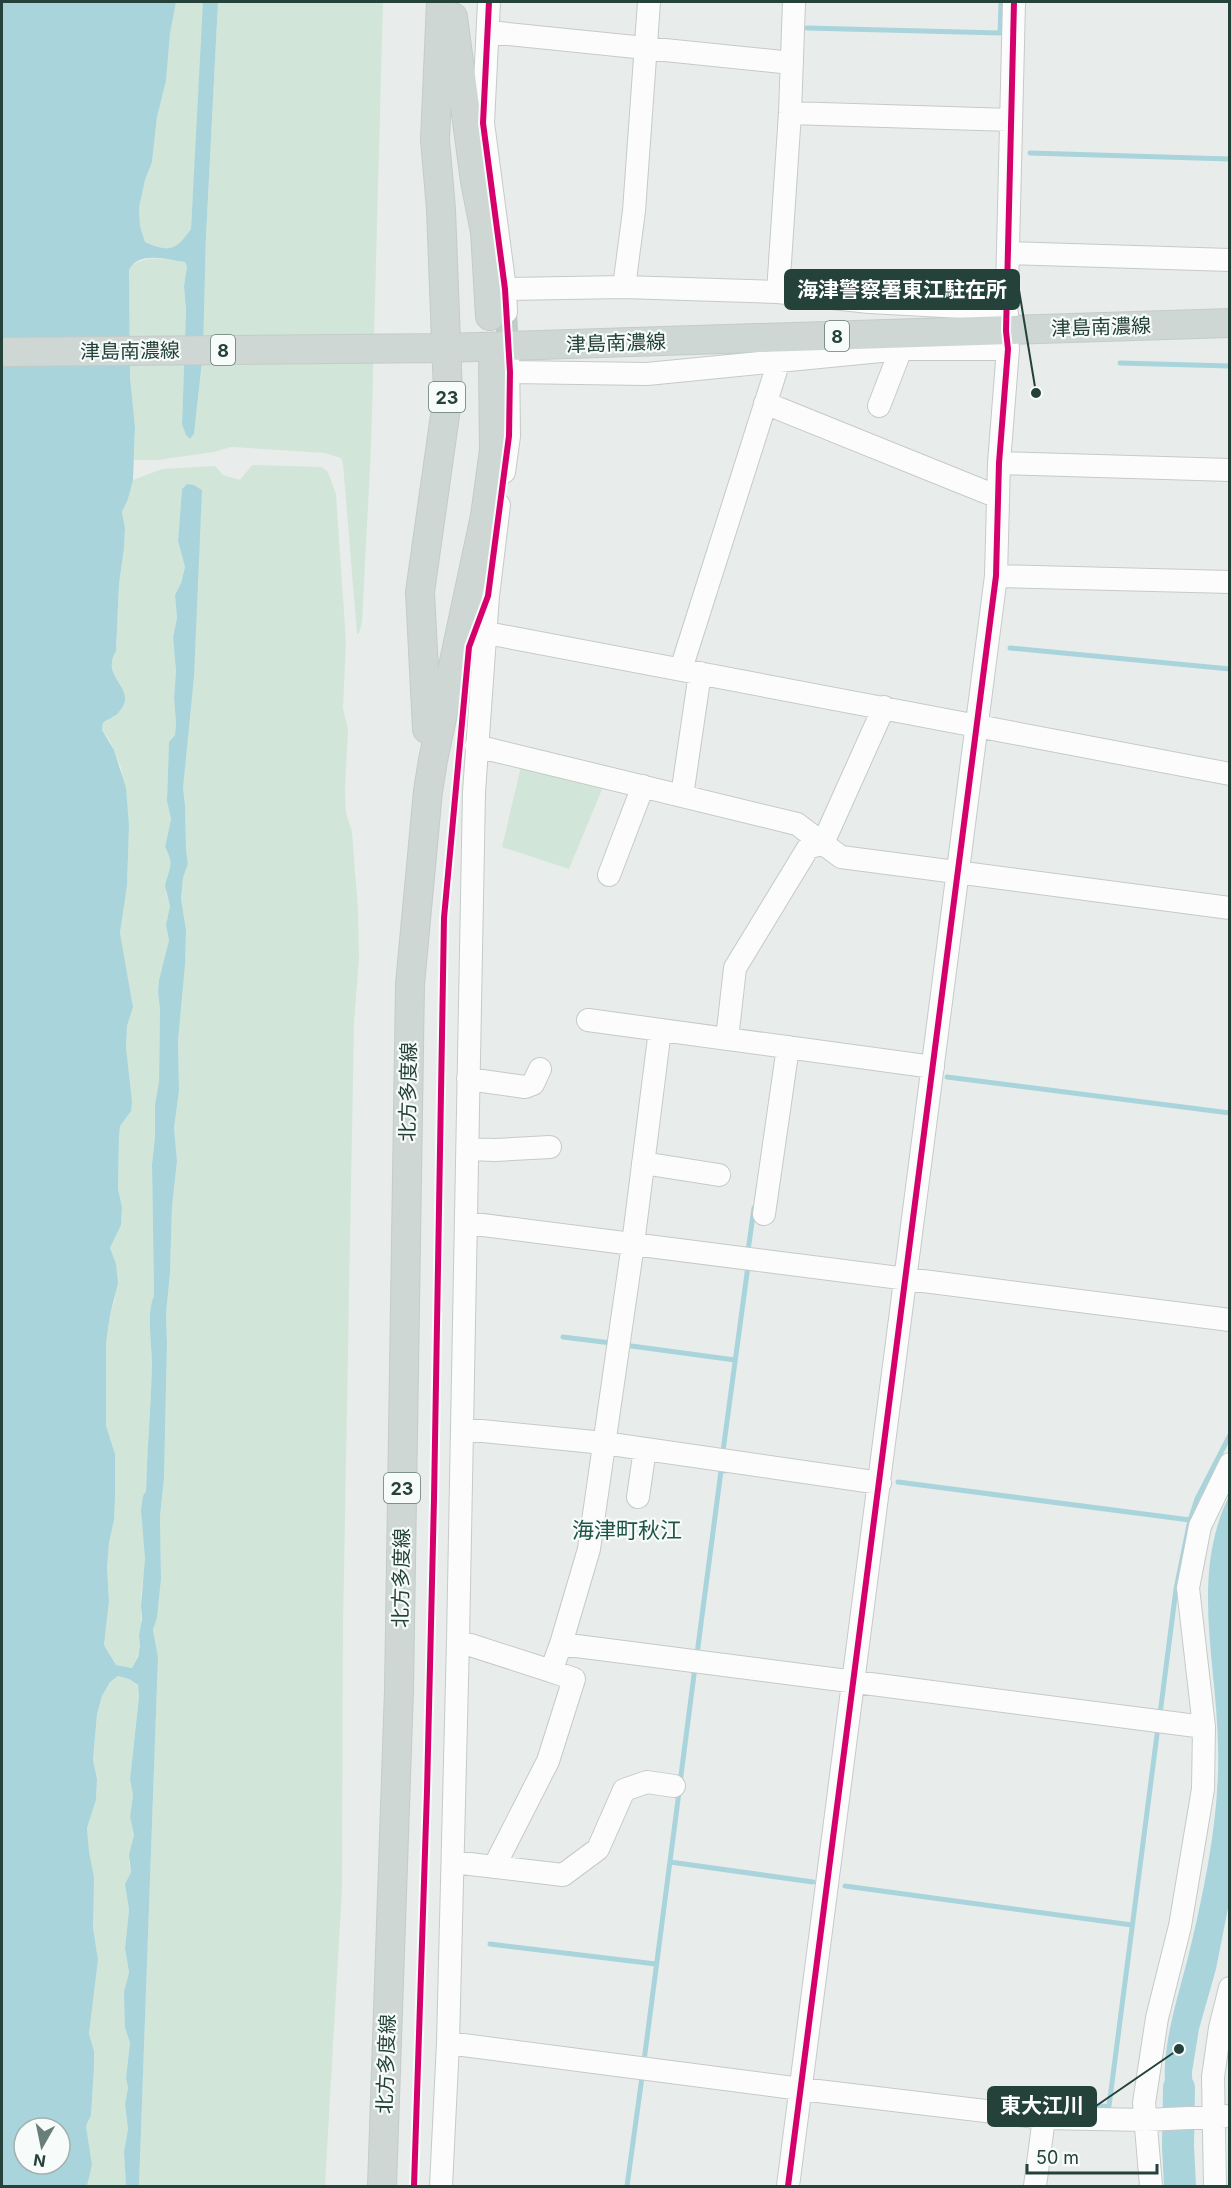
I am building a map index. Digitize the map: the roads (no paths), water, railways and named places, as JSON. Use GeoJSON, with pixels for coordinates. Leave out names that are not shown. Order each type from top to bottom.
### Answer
{"type":"FeatureCollection","features":[{"type":"Feature","properties":{"kind":"main road","name":"23"},"geometry":{"type":"LineString","coordinates":[[428,791],[426,695],[420,592],[448,394],[441,209],[435,140],[441,2]]}},
{"type":"Feature","properties":{"kind":"main road"},"geometry":{"type":"LineString","coordinates":[[451,2],[462,95],[498,314]]}},
{"type":"Feature","properties":{"kind":"main road","name":"津島南濃線"},"geometry":{"type":"LineString","coordinates":[[2,352],[445,348],[1230,323]]}},
{"type":"Feature","properties":{"kind":"main road"},"geometry":{"type":"LineString","coordinates":[[428,791],[451,667],[485,516],[504,362]]}},
{"type":"Feature","properties":{"kind":"main road","name":"北方多度線"},"geometry":{"type":"LineString","coordinates":[[382,2187],[399,1690],[410,984],[428,791]]}},
{"type":"Feature","properties":{"kind":"street"},"geometry":{"type":"LineString","coordinates":[[489,2],[483,123],[505,289],[498,314]]}},
{"type":"Feature","properties":{"kind":"street"},"geometry":{"type":"LineString","coordinates":[[624,287],[634,211],[649,2]]}},
{"type":"Feature","properties":{"kind":"street"},"geometry":{"type":"LineString","coordinates":[[778,292],[790,113],[794,2]]}},
{"type":"Feature","properties":{"kind":"street"},"geometry":{"type":"LineString","coordinates":[[788,2187],[996,576],[999,463],[1007,331],[1014,2]]}},
{"type":"Feature","properties":{"kind":"street"},"geometry":{"type":"LineString","coordinates":[[489,32],[792,63]]}},
{"type":"Feature","properties":{"kind":"street"},"geometry":{"type":"LineString","coordinates":[[790,113],[1011,120]]}},
{"type":"Feature","properties":{"kind":"street"},"geometry":{"type":"LineString","coordinates":[[1008,254],[1230,260]]}},
{"type":"Feature","properties":{"kind":"street"},"geometry":{"type":"LineString","coordinates":[[505,289],[624,287],[778,292],[869,302],[981,308],[1007,331]]}},
{"type":"Feature","properties":{"kind":"street"},"geometry":{"type":"LineString","coordinates":[[441,2187],[453,1862],[476,746],[487,633],[488,596],[509,436],[504,362],[646,374],[902,349],[1007,331]]}},
{"type":"Feature","properties":{"kind":"street"},"geometry":{"type":"LineString","coordinates":[[879,406],[902,349]]}},
{"type":"Feature","properties":{"kind":"street"},"geometry":{"type":"LineString","coordinates":[[682,796],[691,671],[765,403],[779,361]]}},
{"type":"Feature","properties":{"kind":"street"},"geometry":{"type":"LineString","coordinates":[[765,403],[998,497]]}},
{"type":"Feature","properties":{"kind":"street"},"geometry":{"type":"LineString","coordinates":[[999,463],[1230,470]]}},
{"type":"Feature","properties":{"kind":"street"},"geometry":{"type":"LineString","coordinates":[[996,576],[1230,582]]}},
{"type":"Feature","properties":{"kind":"street"},"geometry":{"type":"LineString","coordinates":[[487,633],[1230,774]]}},
{"type":"Feature","properties":{"kind":"street"},"geometry":{"type":"LineString","coordinates":[[727,1039],[735,968],[808,848],[823,843],[884,707]]}},
{"type":"Feature","properties":{"kind":"street"},"geometry":{"type":"LineString","coordinates":[[476,746],[797,824],[841,857],[1230,908]]}},
{"type":"Feature","properties":{"kind":"street"},"geometry":{"type":"LineString","coordinates":[[609,875],[643,786]]}},
{"type":"Feature","properties":{"kind":"street"},"geometry":{"type":"LineString","coordinates":[[588,1020],[933,1067]]}},
{"type":"Feature","properties":{"kind":"street"},"geometry":{"type":"LineString","coordinates":[[551,1671],[589,1549],[633,1244],[660,1030]]}},
{"type":"Feature","properties":{"kind":"street"},"geometry":{"type":"LineString","coordinates":[[764,1214],[788,1047]]}},
{"type":"Feature","properties":{"kind":"street"},"geometry":{"type":"LineString","coordinates":[[468,1079],[525,1087],[533,1084],[540,1069]]}},
{"type":"Feature","properties":{"kind":"street"},"geometry":{"type":"LineString","coordinates":[[468,1149],[550,1147]]}},
{"type":"Feature","properties":{"kind":"street"},"geometry":{"type":"LineString","coordinates":[[643,1163],[719,1175]]}},
{"type":"Feature","properties":{"kind":"street"},"geometry":{"type":"LineString","coordinates":[[467,1223],[1230,1320]]}},
{"type":"Feature","properties":{"kind":"street"},"geometry":{"type":"LineString","coordinates":[[462,1429],[604,1443],[880,1483]]}},
{"type":"Feature","properties":{"kind":"street"},"geometry":{"type":"LineString","coordinates":[[638,1497],[645,1449]]}},
{"type":"Feature","properties":{"kind":"street"},"geometry":{"type":"LineString","coordinates":[[1151,2187],[1150,2119],[1144,2103],[1157,2018],[1180,1926],[1203,1790],[1204,1727],[1188,1588],[1200,1526],[1230,1464]]}},
{"type":"Feature","properties":{"kind":"street"},"geometry":{"type":"LineString","coordinates":[[458,1641],[574,1679],[548,1761],[494,1867]]}},
{"type":"Feature","properties":{"kind":"street"},"geometry":{"type":"LineString","coordinates":[[561,1644],[1204,1727]]}},
{"type":"Feature","properties":{"kind":"street"},"geometry":{"type":"LineString","coordinates":[[453,1862],[562,1875],[598,1849],[624,1790],[647,1782],[674,1786]]}},
{"type":"Feature","properties":{"kind":"street"},"geometry":{"type":"LineString","coordinates":[[1215,2187],[1217,2116],[1213,2077],[1220,2028],[1230,1988]]}},
{"type":"Feature","properties":{"kind":"street"},"geometry":{"type":"LineString","coordinates":[[448,2043],[1044,2118],[1150,2119],[1217,2116]]}},
{"type":"Feature","properties":{"kind":"street"},"geometry":{"type":"LineString","coordinates":[[1035,2187],[1044,2118]]}},
{"type":"Feature","properties":{"kind":"water"},"geometry":{"type":"Polygon","coordinates":[[[2,2],[176,2],[170,34],[166,81],[157,117],[152,162],[145,180],[139,208],[140,226],[145,242],[161,248],[172,248],[191,229],[203,2],[218,2],[206,236],[203,352],[194,434],[190,439],[182,424],[186,310],[184,286],[187,267],[185,262],[147,258],[134,264],[129,270],[130,377],[135,427],[133,480],[122,512],[125,528],[124,548],[119,584],[116,651],[112,661],[112,669],[125,696],[124,704],[119,712],[103,723],[102,730],[114,750],[126,788],[129,826],[127,886],[120,933],[133,1007],[127,1026],[126,1047],[131,1111],[120,1126],[119,1137],[118,1189],[122,1207],[121,1225],[110,1248],[116,1264],[118,1283],[106,1343],[106,1426],[115,1454],[115,1499],[107,1567],[109,1601],[104,1645],[116,1665],[132,1668],[138,1657],[140,1645],[145,1559],[141,1510],[146,1491],[152,1365],[150,1311],[154,1296],[152,1164],[155,1104],[159,1082],[158,992],[169,940],[166,925],[170,906],[165,886],[170,862],[165,847],[171,819],[167,801],[169,742],[175,735],[176,723],[174,698],[176,671],[173,637],[177,618],[175,595],[185,567],[178,541],[182,489],[187,484],[202,490],[194,676],[183,788],[188,864],[183,878],[181,899],[186,930],[185,965],[178,1041],[179,1091],[174,1128],[177,1161],[166,1314],[164,1479],[160,1516],[161,1579],[157,1618],[153,1630],[158,1657],[139,2186],[126,2186],[124,2152],[128,2129],[125,2104],[130,2043],[125,2028],[124,1992],[129,1972],[125,1948],[129,1910],[125,1884],[131,1872],[129,1855],[134,1835],[130,1817],[133,1795],[130,1779],[139,1697],[138,1685],[118,1676],[110,1682],[102,1696],[97,1714],[93,1760],[97,1779],[96,1800],[87,1828],[94,1877],[93,1927],[98,1960],[89,2034],[94,2051],[94,2068],[91,2115],[86,2126],[92,2165],[87,2186],[2,2186],[2,2]]]}},
{"type":"Feature","properties":{"kind":"water"},"geometry":{"type":"Polygon","coordinates":[[[1229,1496],[1229,1903],[1216,1969],[1199,2029],[1192,2072],[1193,2113],[1166,2114],[1165,2070],[1169,2034],[1202,1896],[1217,1796],[1217,1715],[1208,1620],[1208,1588],[1217,1526],[1229,1496]]]}},
{"type":"Feature","properties":{"kind":"waterway"},"geometry":{"type":"LineString","coordinates":[[807,28],[1000,33],[1001,2]]}},
{"type":"Feature","properties":{"kind":"waterway"},"geometry":{"type":"LineString","coordinates":[[1030,153],[1230,159]]}},
{"type":"Feature","properties":{"kind":"waterway"},"geometry":{"type":"LineString","coordinates":[[1120,363],[1230,366]]}},
{"type":"Feature","properties":{"kind":"waterway"},"geometry":{"type":"LineString","coordinates":[[1010,648],[1230,669]]}},
{"type":"Feature","properties":{"kind":"waterway"},"geometry":{"type":"LineString","coordinates":[[947,1077],[1230,1113]]}},
{"type":"Feature","properties":{"kind":"waterway"},"geometry":{"type":"LineString","coordinates":[[748,1251],[754,1208]]}},
{"type":"Feature","properties":{"kind":"waterway"},"geometry":{"type":"LineString","coordinates":[[723,1451],[748,1266]]}},
{"type":"Feature","properties":{"kind":"waterway"},"geometry":{"type":"LineString","coordinates":[[563,1337],[611,1343]]}},
{"type":"Feature","properties":{"kind":"waterway"},"geometry":{"type":"LineString","coordinates":[[624,1345],[735,1360]]}},
{"type":"Feature","properties":{"kind":"waterway"},"geometry":{"type":"LineString","coordinates":[[1160,1714],[1176,1589],[1190,1520],[1197,1499],[1230,1435]]}},
{"type":"Feature","properties":{"kind":"waterway"},"geometry":{"type":"LineString","coordinates":[[697,1654],[721,1471],[725,1471]]}},
{"type":"Feature","properties":{"kind":"waterway"},"geometry":{"type":"LineString","coordinates":[[898,1482],[1190,1520]]}},
{"type":"Feature","properties":{"kind":"waterway"},"geometry":{"type":"LineString","coordinates":[[680,1783],[695,1667]]}},
{"type":"Feature","properties":{"kind":"waterway"},"geometry":{"type":"LineString","coordinates":[[1043,2107],[1109,2106],[1158,1727]]}},
{"type":"Feature","properties":{"kind":"waterway"},"geometry":{"type":"LineString","coordinates":[[644,2061],[679,1792]]}},
{"type":"Feature","properties":{"kind":"waterway"},"geometry":{"type":"LineString","coordinates":[[670,1862],[813,1882]]}},
{"type":"Feature","properties":{"kind":"waterway"},"geometry":{"type":"LineString","coordinates":[[845,1886],[1132,1925]]}},
{"type":"Feature","properties":{"kind":"waterway"},"geometry":{"type":"LineString","coordinates":[[490,1944],[656,1964]]}},
{"type":"Feature","properties":{"kind":"waterway"},"geometry":{"type":"LineString","coordinates":[[627,2186],[642,2077]]}},
{"type":"Feature","properties":{"kind":"waterway"},"geometry":{"type":"LineString","coordinates":[[1179,2088],[1180,2186]]}},
{"type":"Feature","properties":{"kind":"tunnel"},"geometry":{"type":"LineString","coordinates":[[506,312],[508,348]]}},
{"type":"Feature","properties":{"kind":"place","name":"海津警察署東江駐在所"},"geometry":{"type":"Point","coordinates":[1036,393]}},
{"type":"Feature","properties":{"kind":"place","name":"東大江川"},"geometry":{"type":"Point","coordinates":[1179,2049]}},
{"type":"Feature","properties":{"kind":"district","name":"海津町秋江"},"geometry":{"type":"Point","coordinates":[627,1530]}}]}
